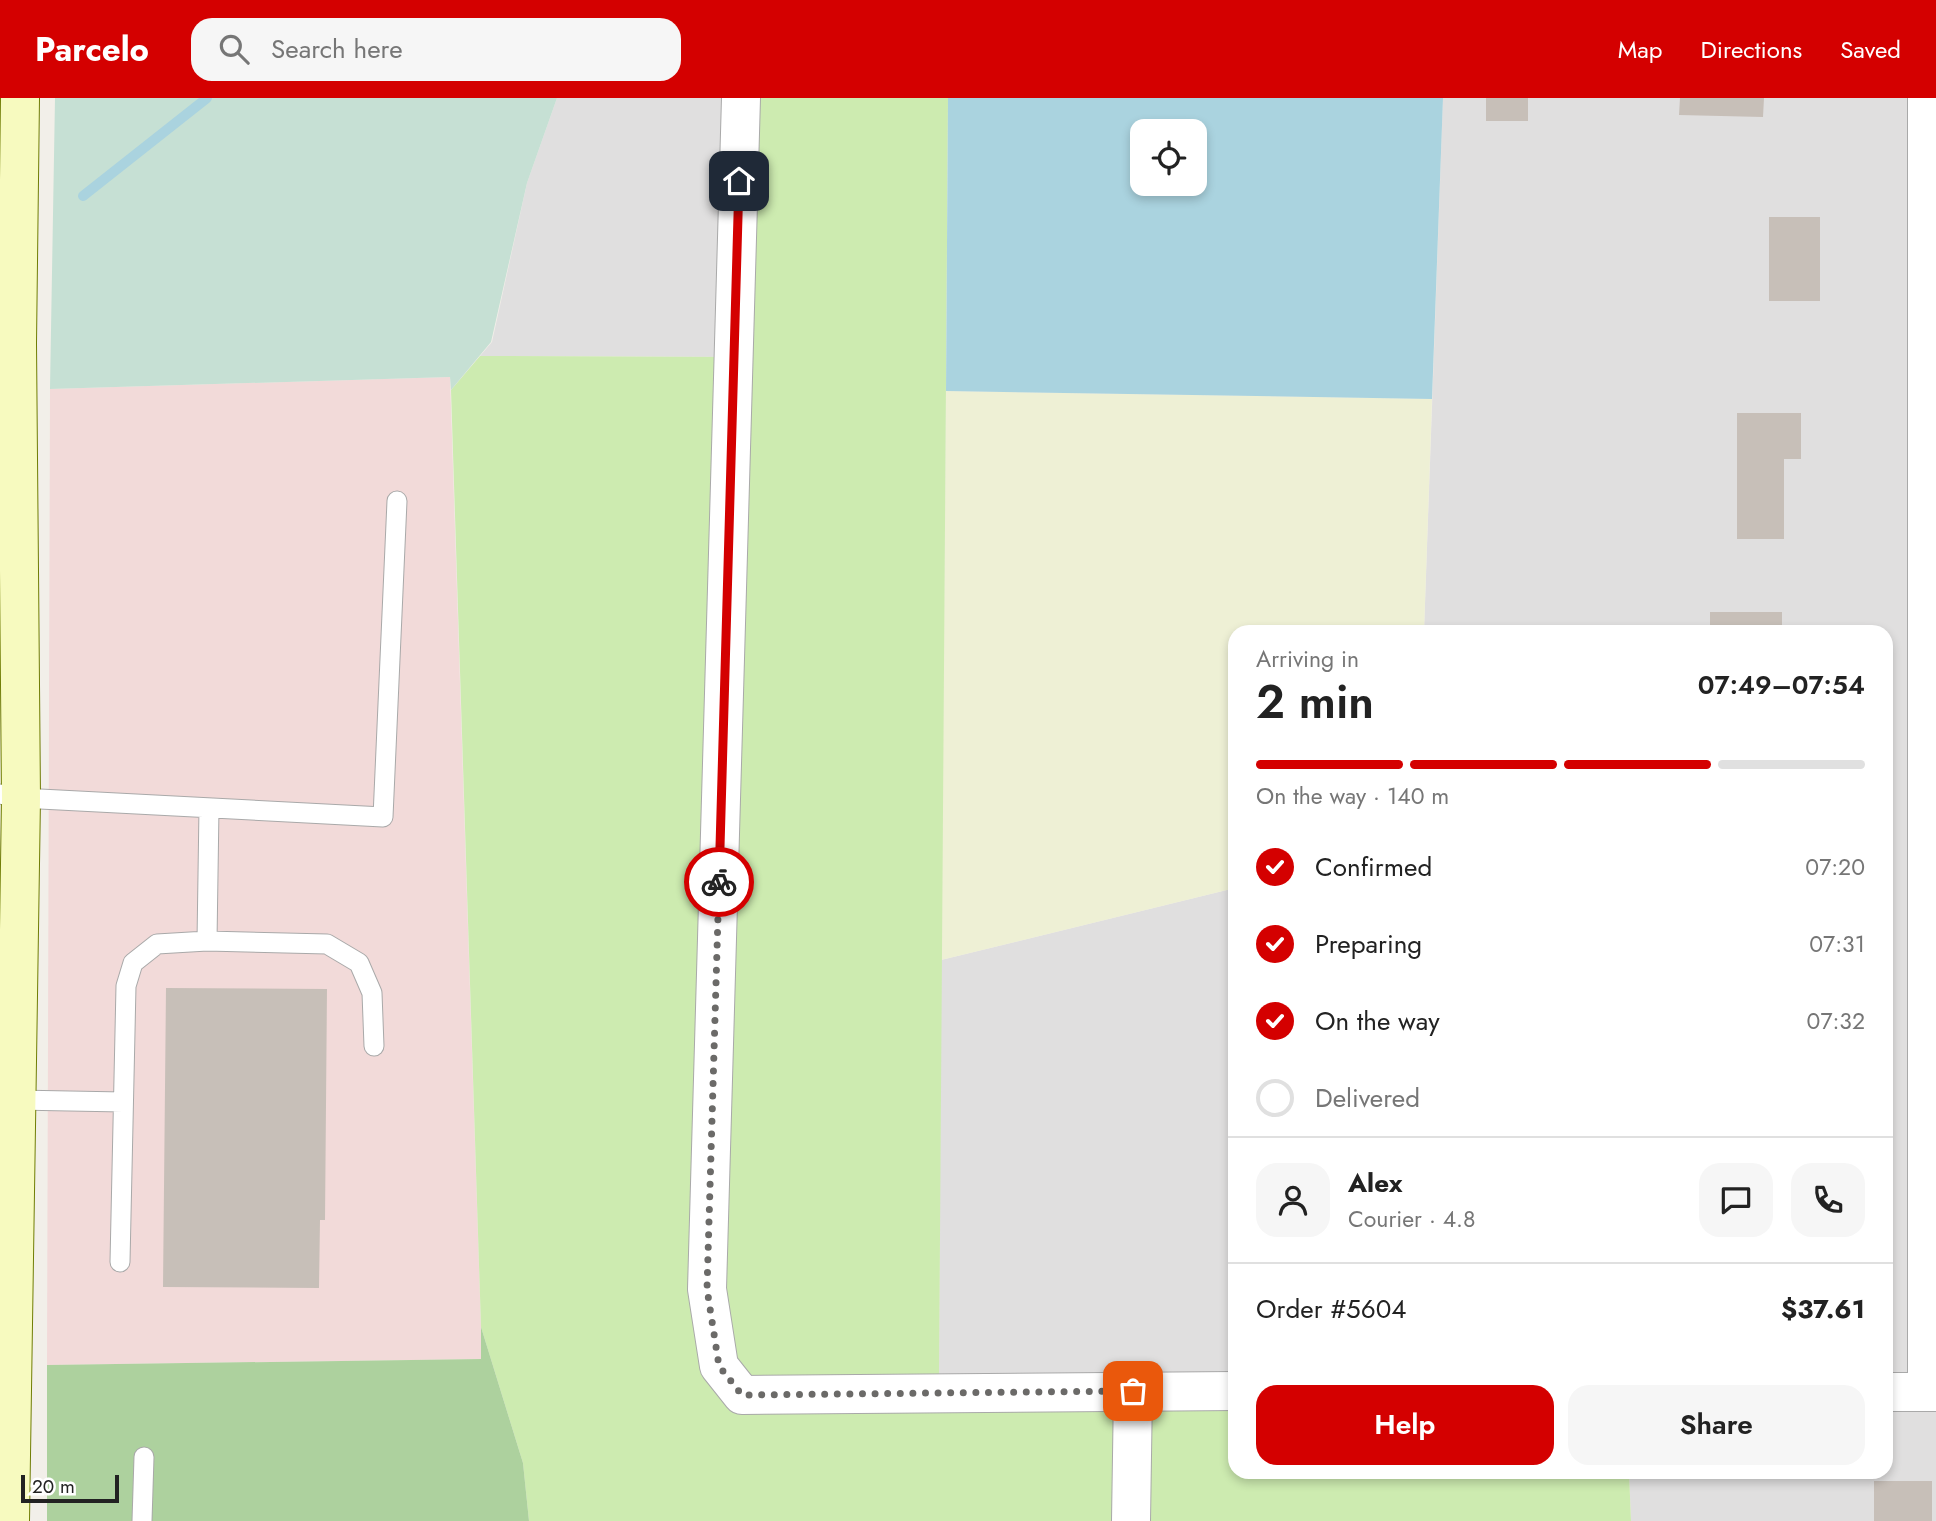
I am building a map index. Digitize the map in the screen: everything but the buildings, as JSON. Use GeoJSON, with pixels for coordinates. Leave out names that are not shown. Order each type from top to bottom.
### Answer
{"type":"FeatureCollection","features":[{"type":"Feature","properties":{"kind":"main road"},"geometry":{"type":"LineString","coordinates":[[10,1521],[16,1100],[10,796],[20,98]]}},
{"type":"Feature","properties":{"kind":"street"},"geometry":{"type":"LineString","coordinates":[[741,98],[707,1289],[719,1366],[742,1395],[1228,1391]]}},
{"type":"Feature","properties":{"kind":"street"},"geometry":{"type":"LineString","coordinates":[[1893,1392],[1932,1392],[1927,98]]}},
{"type":"Feature","properties":{"kind":"street"},"geometry":{"type":"LineString","coordinates":[[1131,1521],[1133,1391]]}},
{"type":"Feature","properties":{"kind":"lane"},"geometry":{"type":"LineString","coordinates":[[10,796],[383,817],[397,501]]}},
{"type":"Feature","properties":{"kind":"lane"},"geometry":{"type":"LineString","coordinates":[[207,942],[209,808]]}},
{"type":"Feature","properties":{"kind":"lane"},"geometry":{"type":"LineString","coordinates":[[120,1262],[126,986],[133,963],[157,944],[327,944],[359,963],[372,993],[374,1046]]}},
{"type":"Feature","properties":{"kind":"lane"},"geometry":{"type":"LineString","coordinates":[[16,1100],[123,1102]]}},
{"type":"Feature","properties":{"kind":"lane"},"geometry":{"type":"LineString","coordinates":[[142,1521],[144,1457]]}},
{"type":"Feature","properties":{"kind":"shaded area"},"geometry":{"type":"Polygon","coordinates":[[[557,98],[749,98],[748,357],[480,356],[492,342],[527,183],[557,98]]]}},
{"type":"Feature","properties":{"kind":"shaded area"},"geometry":{"type":"Polygon","coordinates":[[[1443,98],[1936,98],[1936,1521],[1631,1521],[1629,1479],[1893,1479],[1893,625],[1424,625],[1443,98]]]}},
{"type":"Feature","properties":{"kind":"shaded area"},"geometry":{"type":"Polygon","coordinates":[[[450,377],[482,1359],[47,1365],[50,389],[450,377]]]}},
{"type":"Feature","properties":{"kind":"shaded area"},"geometry":{"type":"Polygon","coordinates":[[[1228,890],[1228,1384],[939,1380],[941,960],[1228,890]]]}},
{"type":"Feature","properties":{"kind":"green space"},"geometry":{"type":"Polygon","coordinates":[[[55,98],[557,98],[527,183],[491,342],[451,390],[450,377],[50,389],[55,98]]]}},
{"type":"Feature","properties":{"kind":"green space"},"geometry":{"type":"Polygon","coordinates":[[[749,98],[948,98],[939,1380],[1228,1384],[1228,1479],[1629,1479],[1631,1521],[529,1521],[523,1463],[481,1327],[451,390],[480,356],[747,357],[749,98]]]}},
{"type":"Feature","properties":{"kind":"green space"},"geometry":{"type":"Polygon","coordinates":[[[946,391],[1432,399],[1424,625],[1228,625],[1228,890],[941,960],[946,391]]]}},
{"type":"Feature","properties":{"kind":"green space"},"geometry":{"type":"Polygon","coordinates":[[[481,1327],[523,1463],[529,1521],[47,1521],[47,1365],[481,1359],[481,1327]]]}},
{"type":"Feature","properties":{"kind":"water"},"geometry":{"type":"Polygon","coordinates":[[[948,98],[1443,98],[1432,399],[946,391],[948,98]]]}},
{"type":"Feature","properties":{"kind":"waterway"},"geometry":{"type":"LineString","coordinates":[[83,196],[207,98]]}},
{"type":"Feature","properties":{"kind":"way so far"},"geometry":{"type":"LineString","coordinates":[[719,882],[707,1289],[719,1366],[742,1395],[1133,1391]]}},
{"type":"Feature","properties":{"kind":"route"},"geometry":{"type":"LineString","coordinates":[[719,882],[739,181]]}}]}
